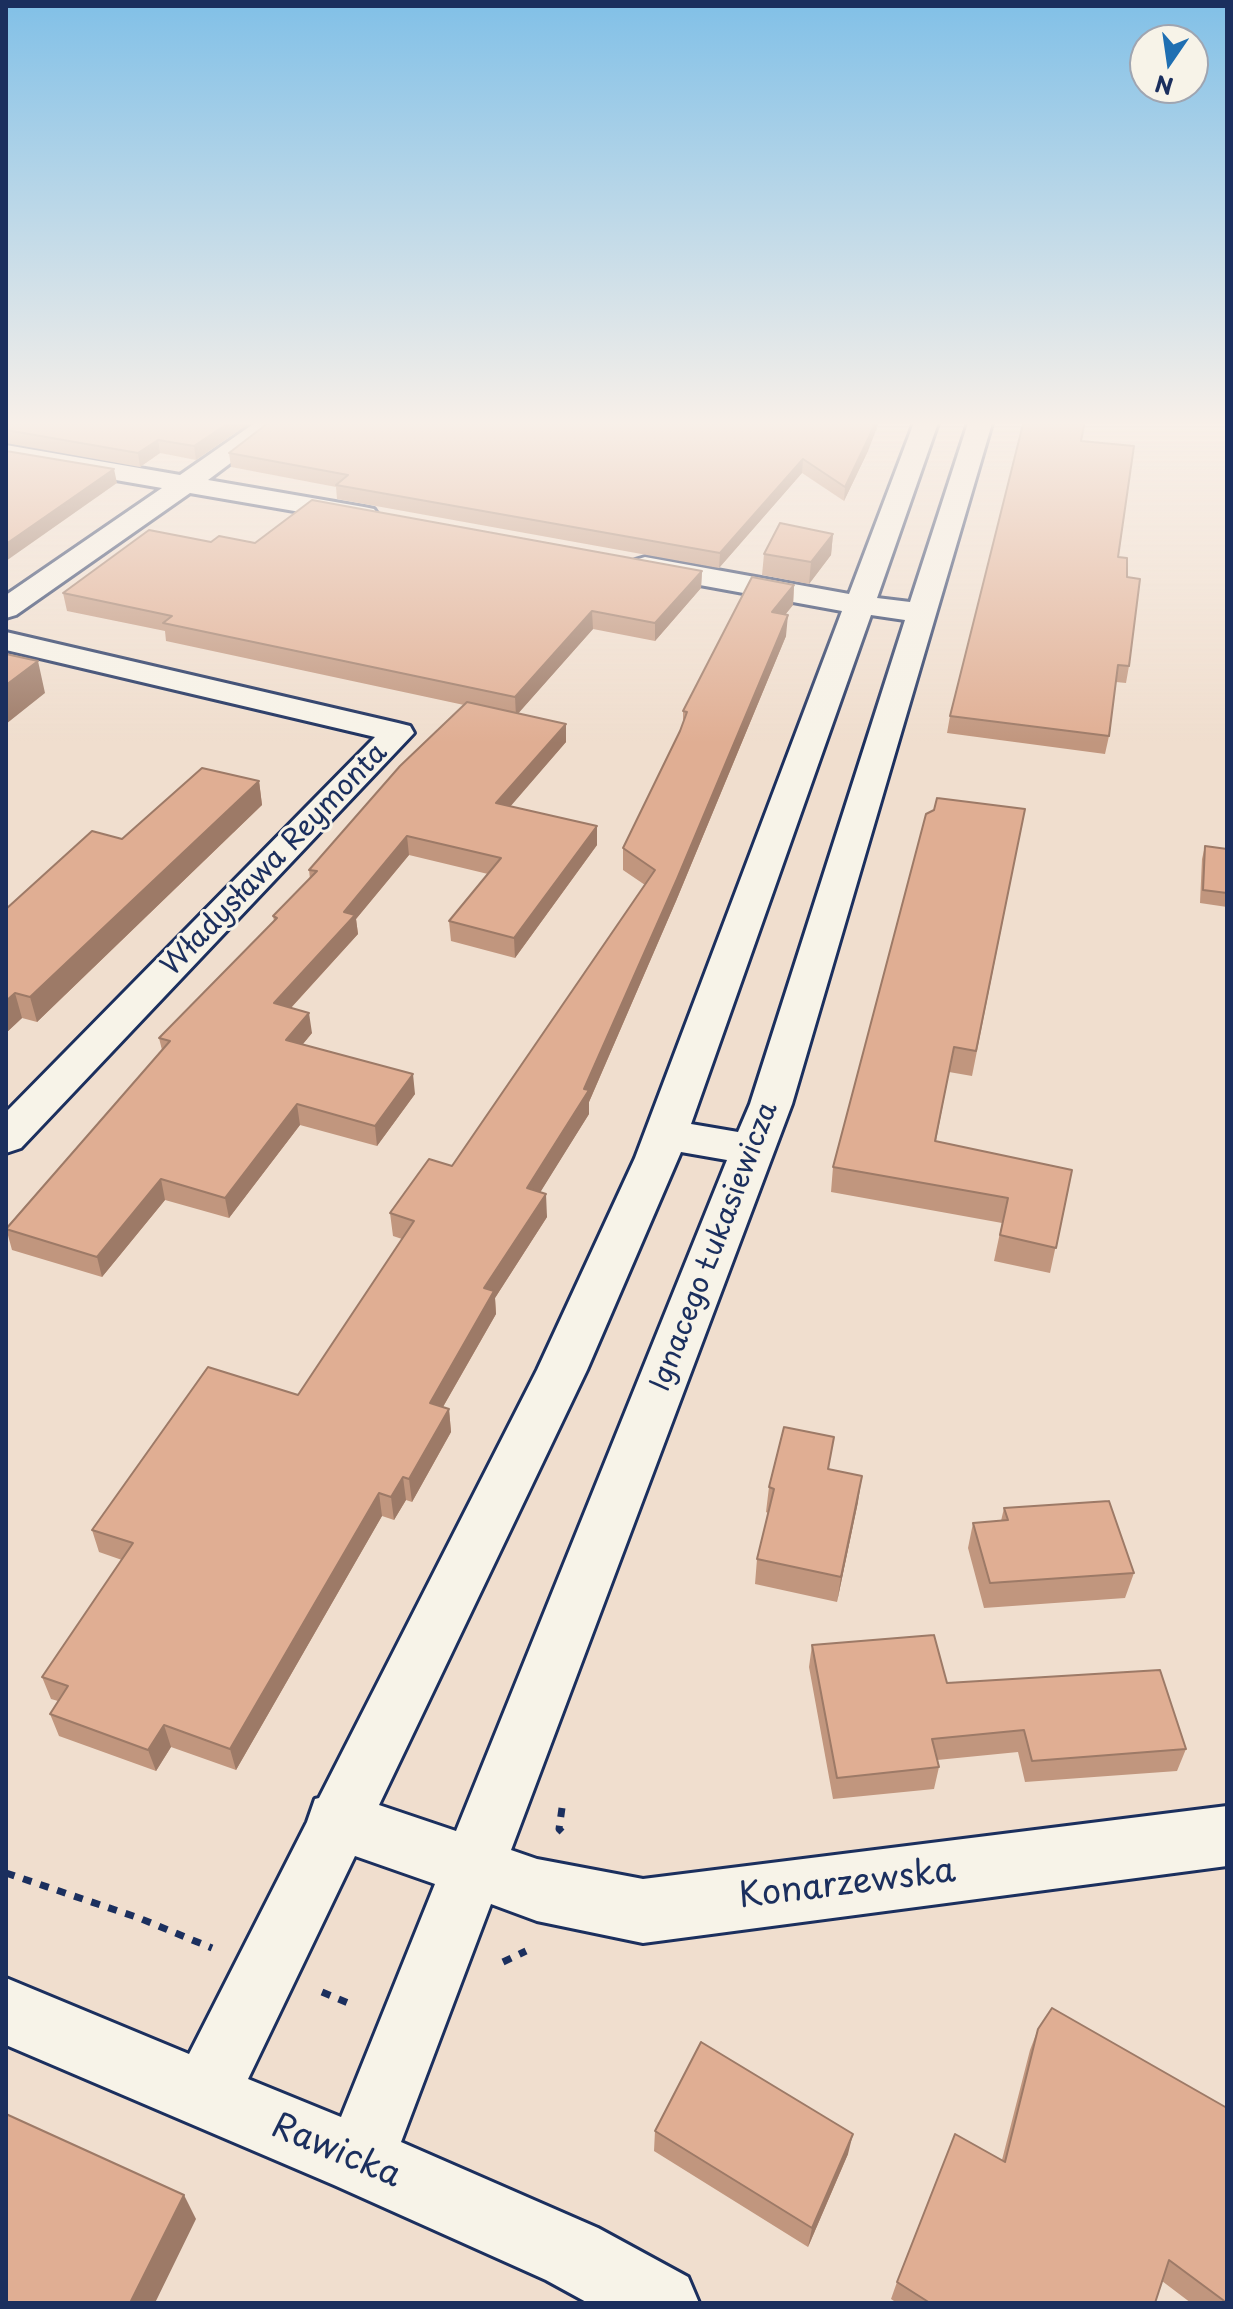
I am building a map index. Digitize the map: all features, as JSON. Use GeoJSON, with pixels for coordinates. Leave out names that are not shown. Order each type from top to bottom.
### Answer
{"type":"FeatureCollection","features":[{"type":"Feature","properties":{"kind":"street"},"geometry":{"type":"LineString","coordinates":[[6,609],[121,528]]}},
{"type":"Feature","properties":{"kind":"street"},"geometry":{"type":"LineString","coordinates":[[204,2096],[337,1820],[562,1370],[665,1134],[887,528]]}},
{"type":"Feature","properties":{"kind":"street","name":"Ignacego Łukasiewicza"},"geometry":{"type":"LineString","coordinates":[[359,2160],[754,1150],[948,528]]}},
{"type":"Feature","properties":{"kind":"street"},"geometry":{"type":"LineString","coordinates":[[626,563],[859,605],[922,613]]}},
{"type":"Feature","properties":{"kind":"street","name":"Władysława Reymonta"},"geometry":{"type":"LineString","coordinates":[[6,641],[398,733],[6,1138]]}},
{"type":"Feature","properties":{"kind":"street"},"geometry":{"type":"LineString","coordinates":[[665,1134],[754,1150]]}},
{"type":"Feature","properties":{"kind":"street"},"geometry":{"type":"LineString","coordinates":[[337,1820],[471,1868]]}},
{"type":"Feature","properties":{"kind":"street","name":"Konarzewska"},"geometry":{"type":"LineString","coordinates":[[471,1868],[537,1890],[643,1911],[1227,1836]]}},
{"type":"Feature","properties":{"kind":"street","name":"Rawicka"},"geometry":{"type":"LineString","coordinates":[[6,2011],[572,2254],[662,2303]]}},
{"type":"Feature","properties":{"kind":"building"},"geometry":{"type":"Polygon","coordinates":[[[6,528],[29,528],[6,544],[6,528]]]}},
{"type":"Feature","properties":{"kind":"building"},"geometry":{"type":"Polygon","coordinates":[[[275,528],[464,528],[702,571],[655,623],[592,611],[515,697],[163,623],[172,616],[63,593],[149,530],[211,542],[219,536],[255,543],[275,528]]]}},
{"type":"Feature","properties":{"kind":"building"},"geometry":{"type":"Polygon","coordinates":[[[577,528],[742,528],[720,553],[577,528]]]}},
{"type":"Feature","properties":{"kind":"building"},"geometry":{"type":"Polygon","coordinates":[[[778,528],[803,528],[833,534],[811,562],[764,554],[778,528]]]}},
{"type":"Feature","properties":{"kind":"building"},"geometry":{"type":"Polygon","coordinates":[[[997,528],[1122,528],[1118,557],[1127,558],[1127,577],[1140,579],[1129,666],[1118,665],[1109,736],[950,716],[997,528]]]}},
{"type":"Feature","properties":{"kind":"building"},"geometry":{"type":"Polygon","coordinates":[[[752,577],[794,585],[772,612],[788,615],[677,879],[584,1089],[589,1090],[527,1188],[546,1194],[484,1288],[494,1291],[430,1403],[449,1409],[409,1479],[403,1477],[391,1497],[379,1493],[230,1749],[164,1725],[148,1750],[50,1714],[68,1686],[42,1677],[133,1543],[92,1530],[208,1367],[298,1395],[414,1221],[390,1213],[429,1159],[452,1166],[655,870],[623,848],[680,731],[687,712],[683,711],[752,577]]]}},
{"type":"Feature","properties":{"kind":"building"},"geometry":{"type":"Polygon","coordinates":[[[6,654],[38,661],[6,685],[6,654]]]}},
{"type":"Feature","properties":{"kind":"building"},"geometry":{"type":"Polygon","coordinates":[[[467,702],[566,724],[496,803],[597,826],[514,938],[449,921],[501,858],[407,836],[344,912],[355,915],[274,1003],[309,1013],[286,1040],[413,1074],[375,1126],[297,1104],[225,1198],[161,1179],[97,1257],[6,1229],[170,1041],[159,1038],[277,918],[273,916],[317,871],[309,870],[400,766],[467,702]]]}},
{"type":"Feature","properties":{"kind":"building"},"geometry":{"type":"Polygon","coordinates":[[[202,768],[259,781],[30,997],[15,993],[6,1001],[6,909],[92,831],[122,839],[202,768]]]}},
{"type":"Feature","properties":{"kind":"building"},"geometry":{"type":"Polygon","coordinates":[[[937,798],[1025,809],[976,1051],[954,1047],[935,1141],[1072,1170],[1056,1248],[1000,1235],[1008,1198],[833,1167],[926,814],[934,810],[937,798]]]}},
{"type":"Feature","properties":{"kind":"building"},"geometry":{"type":"Polygon","coordinates":[[[1205,846],[1227,849],[1227,893],[1203,890],[1205,846]]]}},
{"type":"Feature","properties":{"kind":"building"},"geometry":{"type":"Polygon","coordinates":[[[784,1427],[834,1437],[828,1469],[862,1476],[841,1577],[757,1559],[774,1489],[769,1487],[784,1427]]]}},
{"type":"Feature","properties":{"kind":"building"},"geometry":{"type":"Polygon","coordinates":[[[1109,1501],[1134,1573],[990,1583],[973,1523],[1008,1520],[1004,1508],[1109,1501]]]}},
{"type":"Feature","properties":{"kind":"building"},"geometry":{"type":"Polygon","coordinates":[[[934,1635],[947,1683],[1160,1670],[1186,1749],[1032,1761],[1024,1730],[932,1739],[939,1767],[837,1778],[812,1645],[934,1635]]]}},
{"type":"Feature","properties":{"kind":"building"},"geometry":{"type":"Polygon","coordinates":[[[1052,2008],[1227,2108],[1227,2303],[1169,2260],[1155,2303],[930,2303],[897,2282],[955,2134],[1005,2162],[1038,2029],[1052,2008]]]}},
{"type":"Feature","properties":{"kind":"building"},"geometry":{"type":"Polygon","coordinates":[[[701,2042],[853,2134],[812,2228],[655,2131],[701,2042]]]}},
{"type":"Feature","properties":{"kind":"building"},"geometry":{"type":"Polygon","coordinates":[[[6,2114],[184,2195],[130,2303],[6,2303],[6,2114]]]}}]}
